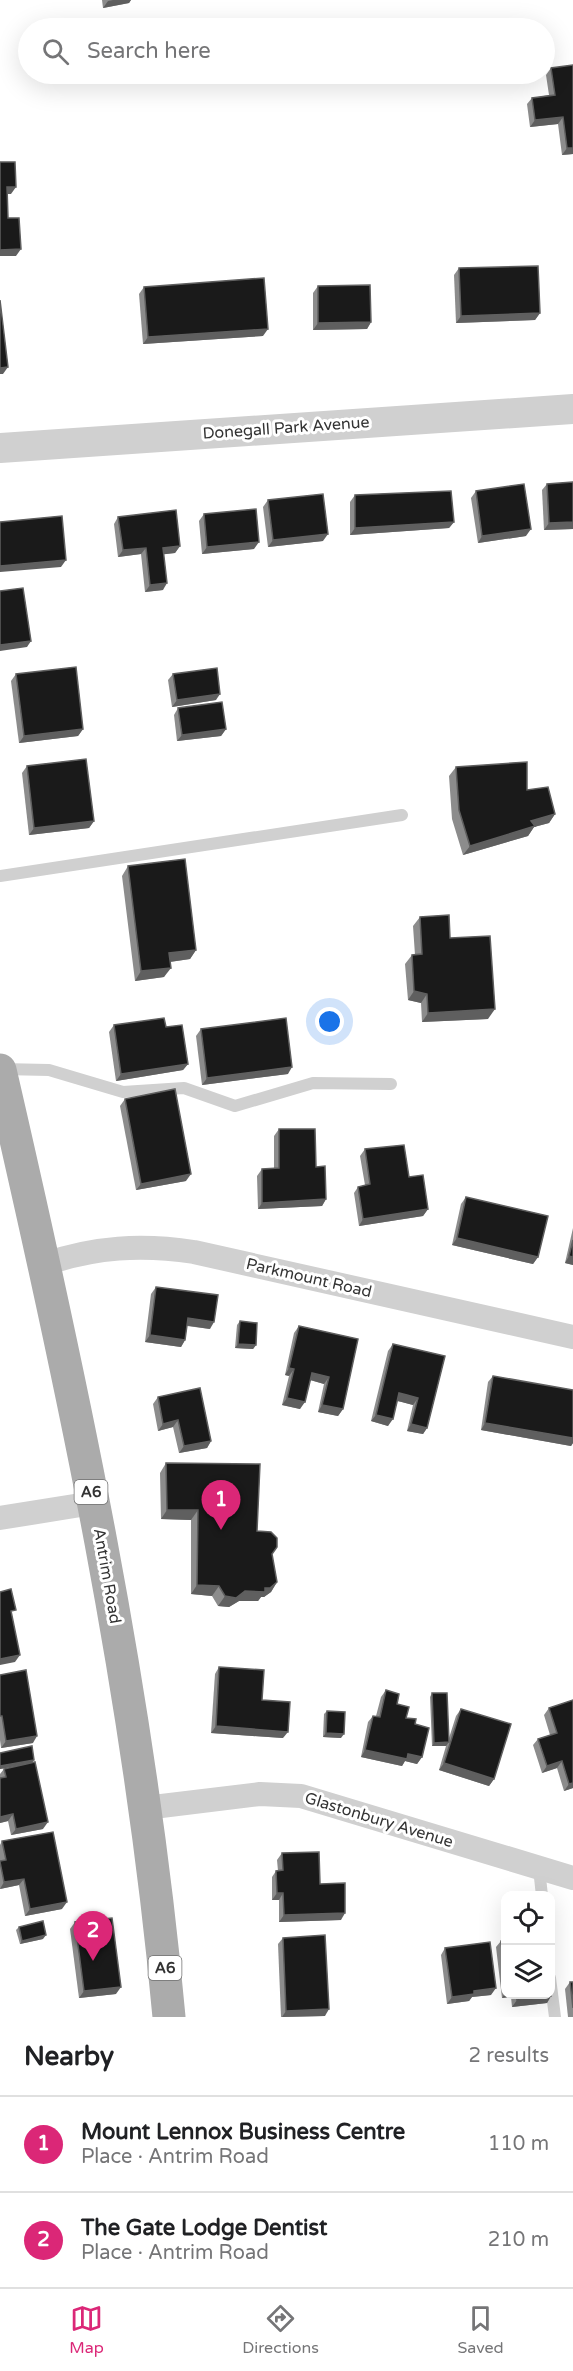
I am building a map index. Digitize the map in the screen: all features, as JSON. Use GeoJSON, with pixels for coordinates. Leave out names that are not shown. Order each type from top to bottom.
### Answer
{"type":"FeatureCollection","features":[{"type":"Feature","properties":{"kind":"main road","name":"Antrim Road"},"geometry":{"type":"LineString","coordinates":[[0,1070],[45,1264],[93,1503],[145,1808],[160,1918],[169,2017]]}},
{"type":"Feature","properties":{"kind":"street","name":"Donegall Park Avenue"},"geometry":{"type":"LineString","coordinates":[[0,448],[573,409]]}},
{"type":"Feature","properties":{"kind":"street","name":"Parkmount Road"},"geometry":{"type":"LineString","coordinates":[[45,1264],[73,1255],[110,1248],[154,1246],[194,1252],[573,1337]]}},
{"type":"Feature","properties":{"kind":"street"},"geometry":{"type":"LineString","coordinates":[[0,1518],[93,1503]]}},
{"type":"Feature","properties":{"kind":"street","name":"Glastonbury Avenue"},"geometry":{"type":"LineString","coordinates":[[145,1808],[260,1794],[301,1796],[573,1878]]}},
{"type":"Feature","properties":{"kind":"lane"},"geometry":{"type":"LineString","coordinates":[[0,876],[402,815]]}},
{"type":"Feature","properties":{"kind":"lane"},"geometry":{"type":"LineString","coordinates":[[0,1070],[49,1070],[123,1092],[184,1088],[235,1107],[313,1083],[391,1084]]}},
{"type":"Feature","properties":{"kind":"lane"},"geometry":{"type":"LineString","coordinates":[[539,1868],[541,1891]]}},
{"type":"Feature","properties":{"kind":"lane"},"geometry":{"type":"LineString","coordinates":[[553,1999],[555,2017]]}},
{"type":"Feature","properties":{"kind":"building"},"geometry":{"type":"Polygon","coordinates":[[[573,65],[573,148],[567,148],[563,117],[535,120],[532,98],[555,95],[555,67],[573,65]]]}},
{"type":"Feature","properties":{"kind":"building"},"geometry":{"type":"Polygon","coordinates":[[[0,162],[15,162],[16,187],[7,187],[8,218],[19,218],[21,249],[0,250],[0,162]]]}},
{"type":"Feature","properties":{"kind":"building"},"geometry":{"type":"Polygon","coordinates":[[[538,266],[540,313],[461,316],[459,268],[538,266]]]}},
{"type":"Feature","properties":{"kind":"building"},"geometry":{"type":"Polygon","coordinates":[[[264,278],[268,329],[148,337],[144,287],[264,278]]]}},
{"type":"Feature","properties":{"kind":"building"},"geometry":{"type":"Polygon","coordinates":[[[370,285],[371,322],[318,323],[318,286],[370,285]]]}},
{"type":"Feature","properties":{"kind":"building"},"geometry":{"type":"Polygon","coordinates":[[[0,300],[8,367],[0,368],[0,300]]]}},
{"type":"Feature","properties":{"kind":"building"},"geometry":{"type":"Polygon","coordinates":[[[573,482],[573,522],[549,523],[547,484],[573,482]]]}},
{"type":"Feature","properties":{"kind":"building"},"geometry":{"type":"Polygon","coordinates":[[[524,484],[531,529],[482,536],[476,491],[524,484]]]}},
{"type":"Feature","properties":{"kind":"building"},"geometry":{"type":"Polygon","coordinates":[[[451,491],[454,522],[355,528],[355,495],[451,491]]]}},
{"type":"Feature","properties":{"kind":"building"},"geometry":{"type":"Polygon","coordinates":[[[323,494],[328,534],[273,540],[268,500],[323,494]]]}},
{"type":"Feature","properties":{"kind":"building"},"geometry":{"type":"Polygon","coordinates":[[[256,509],[259,542],[207,547],[204,514],[256,509]]]}},
{"type":"Feature","properties":{"kind":"building"},"geometry":{"type":"Polygon","coordinates":[[[176,510],[180,546],[163,548],[167,583],[150,585],[146,548],[123,550],[118,517],[176,510]]]}},
{"type":"Feature","properties":{"kind":"building"},"geometry":{"type":"Polygon","coordinates":[[[62,516],[66,560],[0,566],[0,522],[62,516]]]}},
{"type":"Feature","properties":{"kind":"building"},"geometry":{"type":"Polygon","coordinates":[[[23,588],[31,641],[0,645],[0,591],[23,588]]]}},
{"type":"Feature","properties":{"kind":"building"},"geometry":{"type":"Polygon","coordinates":[[[76,667],[83,729],[24,736],[16,674],[76,667]]]}},
{"type":"Feature","properties":{"kind":"building"},"geometry":{"type":"Polygon","coordinates":[[[217,668],[220,694],[177,700],[173,674],[217,668]]]}},
{"type":"Feature","properties":{"kind":"building"},"geometry":{"type":"Polygon","coordinates":[[[222,702],[226,729],[182,735],[178,708],[222,702]]]}},
{"type":"Feature","properties":{"kind":"building"},"geometry":{"type":"Polygon","coordinates":[[[86,759],[94,821],[34,828],[27,766],[86,759]]]}},
{"type":"Feature","properties":{"kind":"building"},"geometry":{"type":"Polygon","coordinates":[[[527,762],[527,790],[548,787],[555,814],[531,821],[535,826],[470,846],[459,810],[456,767],[527,762]]]}},
{"type":"Feature","properties":{"kind":"building"},"geometry":{"type":"Polygon","coordinates":[[[185,859],[196,950],[169,953],[171,968],[141,971],[128,866],[185,859]]]}},
{"type":"Feature","properties":{"kind":"building"},"geometry":{"type":"Polygon","coordinates":[[[449,915],[450,938],[490,936],[495,1009],[428,1013],[427,994],[414,991],[412,955],[422,954],[420,917],[449,915]]]}},
{"type":"Feature","properties":{"kind":"building"},"geometry":{"type":"Polygon","coordinates":[[[164,1018],[166,1027],[182,1025],[188,1064],[121,1074],[114,1025],[164,1018]]]}},
{"type":"Feature","properties":{"kind":"building"},"geometry":{"type":"Polygon","coordinates":[[[286,1018],[292,1067],[207,1078],[201,1029],[286,1018]]]}},
{"type":"Feature","properties":{"kind":"building"},"geometry":{"type":"Polygon","coordinates":[[[175,1089],[191,1174],[141,1184],[125,1099],[175,1089]]]}},
{"type":"Feature","properties":{"kind":"building"},"geometry":{"type":"Polygon","coordinates":[[[279,1129],[315,1129],[316,1167],[325,1166],[326,1199],[262,1203],[262,1169],[279,1168],[279,1129]]]}},
{"type":"Feature","properties":{"kind":"building"},"geometry":{"type":"Polygon","coordinates":[[[404,1145],[409,1177],[423,1175],[428,1209],[363,1219],[358,1187],[370,1184],[365,1149],[404,1145]]]}},
{"type":"Feature","properties":{"kind":"building"},"geometry":{"type":"Polygon","coordinates":[[[466,1197],[548,1216],[538,1257],[457,1238],[466,1197]]]}},
{"type":"Feature","properties":{"kind":"building"},"geometry":{"type":"Polygon","coordinates":[[[573,1240],[573,1257],[569,1256],[573,1240]]]}},
{"type":"Feature","properties":{"kind":"building"},"geometry":{"type":"Polygon","coordinates":[[[156,1287],[218,1295],[214,1322],[188,1318],[185,1340],[150,1335],[156,1287]]]}},
{"type":"Feature","properties":{"kind":"building"},"geometry":{"type":"Polygon","coordinates":[[[240,1321],[257,1323],[256,1345],[238,1344],[240,1321]]]}},
{"type":"Feature","properties":{"kind":"building"},"geometry":{"type":"Polygon","coordinates":[[[299,1326],[358,1339],[343,1409],[322,1405],[329,1377],[312,1373],[305,1402],[287,1398],[294,1369],[289,1368],[299,1326]]]}},
{"type":"Feature","properties":{"kind":"building"},"geometry":{"type":"Polygon","coordinates":[[[393,1344],[445,1356],[427,1428],[411,1424],[418,1398],[407,1395],[399,1393],[393,1419],[376,1415],[393,1344]]]}},
{"type":"Feature","properties":{"kind":"building"},"geometry":{"type":"Polygon","coordinates":[[[493,1376],[573,1390],[573,1438],[485,1423],[493,1376]]]}},
{"type":"Feature","properties":{"kind":"building"},"geometry":{"type":"Polygon","coordinates":[[[200,1388],[211,1441],[184,1446],[178,1420],[163,1424],[158,1397],[200,1388]]]}},
{"type":"Feature","properties":{"kind":"building"},"geometry":{"type":"Polygon","coordinates":[[[166,1463],[260,1464],[257,1531],[271,1532],[277,1538],[277,1547],[272,1554],[277,1582],[270,1588],[265,1588],[265,1592],[245,1591],[236,1598],[225,1596],[219,1586],[197,1585],[198,1510],[167,1510],[166,1463]]]}},
{"type":"Feature","properties":{"kind":"building"},"geometry":{"type":"Polygon","coordinates":[[[11,1589],[16,1610],[11,1611],[20,1655],[0,1659],[0,1592],[11,1589]]]}},
{"type":"Feature","properties":{"kind":"building"},"geometry":{"type":"Polygon","coordinates":[[[219,1667],[264,1670],[262,1700],[290,1702],[288,1732],[216,1726],[219,1667]]]}},
{"type":"Feature","properties":{"kind":"building"},"geometry":{"type":"Polygon","coordinates":[[[26,1670],[37,1736],[6,1741],[2,1716],[0,1716],[0,1675],[26,1670]]]}},
{"type":"Feature","properties":{"kind":"building"},"geometry":{"type":"Polygon","coordinates":[[[386,1690],[399,1694],[397,1704],[409,1707],[406,1718],[416,1719],[415,1724],[429,1728],[422,1757],[408,1754],[407,1759],[365,1750],[373,1716],[380,1717],[386,1690]]]}},
{"type":"Feature","properties":{"kind":"building"},"geometry":{"type":"Polygon","coordinates":[[[432,1693],[447,1693],[449,1742],[434,1743],[432,1693]]]}},
{"type":"Feature","properties":{"kind":"building"},"geometry":{"type":"Polygon","coordinates":[[[573,1700],[573,1783],[569,1784],[562,1761],[547,1766],[538,1739],[557,1733],[549,1708],[573,1700]]]}},
{"type":"Feature","properties":{"kind":"building"},"geometry":{"type":"Polygon","coordinates":[[[461,1709],[511,1724],[494,1779],[444,1763],[461,1709]]]}},
{"type":"Feature","properties":{"kind":"building"},"geometry":{"type":"Polygon","coordinates":[[[327,1711],[345,1712],[344,1734],[326,1733],[327,1711]]]}},
{"type":"Feature","properties":{"kind":"building"},"geometry":{"type":"Polygon","coordinates":[[[32,1746],[34,1760],[0,1766],[0,1753],[32,1746]]]}},
{"type":"Feature","properties":{"kind":"building"},"geometry":{"type":"Polygon","coordinates":[[[35,1762],[48,1822],[16,1829],[13,1814],[0,1817],[0,1778],[6,1777],[4,1769],[35,1762]]]}},
{"type":"Feature","properties":{"kind":"building"},"geometry":{"type":"Polygon","coordinates":[[[53,1832],[67,1902],[30,1909],[24,1879],[4,1882],[0,1861],[6,1860],[2,1841],[53,1832]]]}},
{"type":"Feature","properties":{"kind":"building"},"geometry":{"type":"Polygon","coordinates":[[[319,1852],[320,1884],[345,1883],[345,1913],[284,1915],[283,1893],[277,1893],[276,1871],[283,1870],[282,1853],[319,1852]]]}},
{"type":"Feature","properties":{"kind":"building"},"geometry":{"type":"Polygon","coordinates":[[[112,1918],[121,1987],[84,1991],[75,1922],[112,1918]]]}},
{"type":"Feature","properties":{"kind":"building"},"geometry":{"type":"Polygon","coordinates":[[[43,1921],[46,1935],[22,1941],[19,1927],[43,1921]]]}},
{"type":"Feature","properties":{"kind":"building"},"geometry":{"type":"Polygon","coordinates":[[[325,1935],[329,2009],[286,2011],[283,1938],[325,1935]]]}},
{"type":"Feature","properties":{"kind":"building"},"geometry":{"type":"Polygon","coordinates":[[[490,1942],[496,1988],[452,1997],[445,1948],[490,1942]]]}},
{"type":"Feature","properties":{"kind":"building"},"geometry":{"type":"Polygon","coordinates":[[[570,1982],[573,1982],[573,2008],[570,1982]]]}},
{"type":"Feature","properties":{"kind":"place","name":"Mount Lennox Business Centre"},"geometry":{"type":"Point","coordinates":[221,1530]}},
{"type":"Feature","properties":{"kind":"place","name":"The Gate Lodge Dentist"},"geometry":{"type":"Point","coordinates":[93,1961]}}]}
